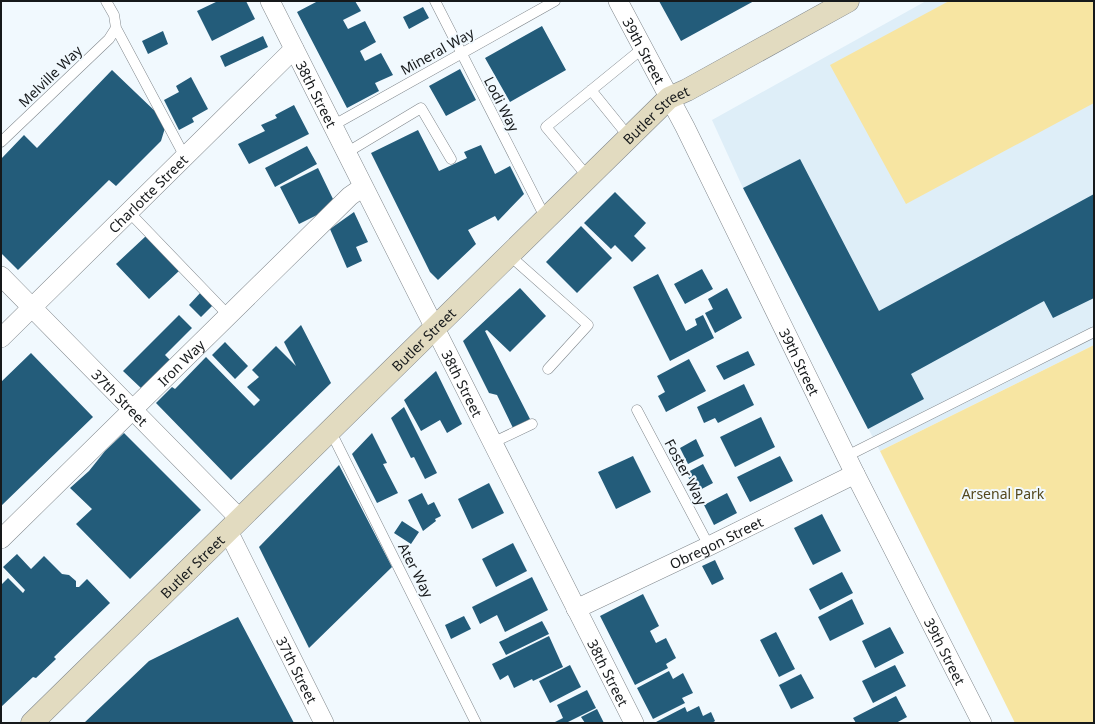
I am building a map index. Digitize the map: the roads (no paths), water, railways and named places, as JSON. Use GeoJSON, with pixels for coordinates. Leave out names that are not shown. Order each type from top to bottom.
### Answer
{"type":"FeatureCollection","features":[{"type":"Feature","properties":{"kind":"main road","name":"Butler Street"},"geometry":{"type":"LineString","coordinates":[[39,720],[330,430],[669,98],[687,90],[848,1]]}},
{"type":"Feature","properties":{"kind":"street","name":"38th Street"},"geometry":{"type":"LineString","coordinates":[[270,1],[634,723]]}},
{"type":"Feature","properties":{"kind":"street","name":"39th Street"},"geometry":{"type":"LineString","coordinates":[[618,1],[685,127],[855,474],[982,723]]}},
{"type":"Feature","properties":{"kind":"street","name":"Charlotte Street"},"geometry":{"type":"LineString","coordinates":[[1,338],[294,49]]}},
{"type":"Feature","properties":{"kind":"street","name":"Iron Way"},"geometry":{"type":"LineString","coordinates":[[1,539],[350,196],[363,187]]}},
{"type":"Feature","properties":{"kind":"street","name":"37th Street"},"geometry":{"type":"LineString","coordinates":[[1,276],[133,410],[234,525],[324,723]]}},
{"type":"Feature","properties":{"kind":"street","name":"Obregon Street"},"geometry":{"type":"LineString","coordinates":[[576,609],[709,546],[855,474]]}},
{"type":"Feature","properties":{"kind":"lane"},"geometry":{"type":"LineString","coordinates":[[106,1],[114,15],[116,28],[185,157]]}},
{"type":"Feature","properties":{"kind":"lane","name":"Lodi Way"},"geometry":{"type":"LineString","coordinates":[[435,1],[546,219]]}},
{"type":"Feature","properties":{"kind":"lane","name":"Mineral Way"},"geometry":{"type":"LineString","coordinates":[[332,126],[555,1]]}},
{"type":"Feature","properties":{"kind":"lane","name":"Melville Way"},"geometry":{"type":"LineString","coordinates":[[1,142],[109,39],[116,28]]}},
{"type":"Feature","properties":{"kind":"lane"},"geometry":{"type":"LineString","coordinates":[[588,177],[546,127],[643,48]]}},
{"type":"Feature","properties":{"kind":"lane"},"geometry":{"type":"LineString","coordinates":[[591,90],[629,137]]}},
{"type":"Feature","properties":{"kind":"lane"},"geometry":{"type":"LineString","coordinates":[[346,152],[421,108],[451,159]]}},
{"type":"Feature","properties":{"kind":"lane"},"geometry":{"type":"LineString","coordinates":[[129,212],[229,316]]}},
{"type":"Feature","properties":{"kind":"lane"},"geometry":{"type":"LineString","coordinates":[[509,255],[588,325],[548,369]]}},
{"type":"Feature","properties":{"kind":"lane"},"geometry":{"type":"LineString","coordinates":[[847,456],[1094,332]]}},
{"type":"Feature","properties":{"kind":"lane","name":"Foster Way"},"geometry":{"type":"LineString","coordinates":[[637,410],[709,546]]}},
{"type":"Feature","properties":{"kind":"lane"},"geometry":{"type":"LineString","coordinates":[[492,443],[532,424]]}},
{"type":"Feature","properties":{"kind":"lane","name":"Ater Way"},"geometry":{"type":"LineString","coordinates":[[330,430],[476,723]]}},
{"type":"Feature","properties":{"kind":"park label","name":"Arsenal Park"},"geometry":{"type":"Point","coordinates":[1003,493]}}]}
